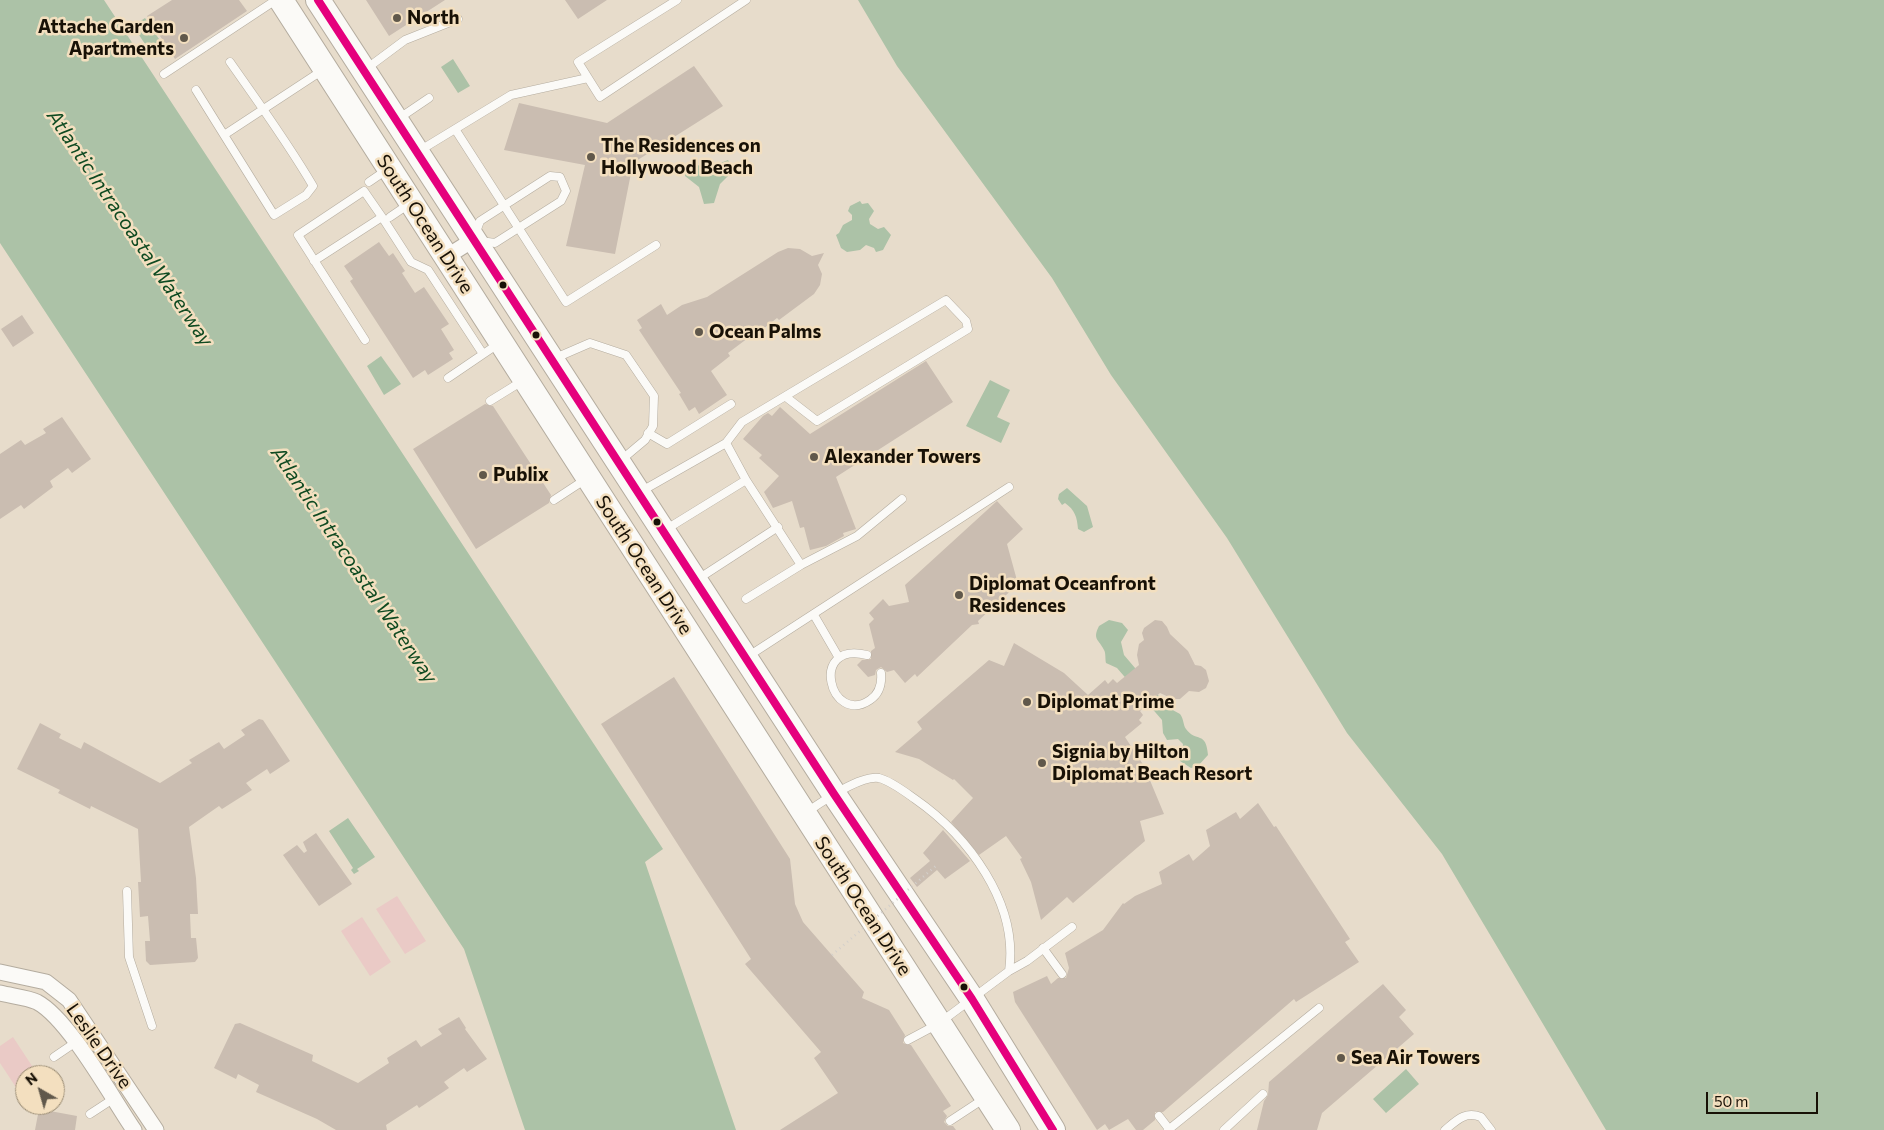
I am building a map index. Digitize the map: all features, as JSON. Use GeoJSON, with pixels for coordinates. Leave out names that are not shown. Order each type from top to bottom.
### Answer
{"type":"FeatureCollection","features":[{"type":"Feature","properties":{"kind":"main road","name":"South Ocean Drive"},"geometry":{"type":"LineString","coordinates":[[281,0],[411,202],[437,264],[492,348],[526,379],[938,1024],[1008,1130]]}},
{"type":"Feature","properties":{"kind":"main road","name":"South Ocean Drive"},"geometry":{"type":"LineString","coordinates":[[318,0],[834,794],[972,999],[1053,1130]]}},
{"type":"Feature","properties":{"kind":"main road"},"geometry":{"type":"LineString","coordinates":[[659,588],[694,613],[708,616],[717,614]]}},
{"type":"Feature","properties":{"kind":"street"},"geometry":{"type":"LineString","coordinates":[[437,264],[473,240]]}},
{"type":"Feature","properties":{"kind":"street","name":"Leslie Drive"},"geometry":{"type":"LineString","coordinates":[[0,972],[46,982],[69,1000],[156,1130]]}},
{"type":"Feature","properties":{"kind":"street","name":"Leslie Drive"},"geometry":{"type":"LineString","coordinates":[[0,993],[37,1002],[55,1016],[76,1042],[134,1130]]}},
{"type":"Feature","properties":{"kind":"lane"},"geometry":{"type":"LineString","coordinates":[[164,74],[276,0]]}},
{"type":"Feature","properties":{"kind":"lane"},"geometry":{"type":"LineString","coordinates":[[677,0],[578,62],[600,97],[746,0]]}},
{"type":"Feature","properties":{"kind":"lane"},"geometry":{"type":"LineString","coordinates":[[364,70],[405,40],[458,19]]}},
{"type":"Feature","properties":{"kind":"lane"},"geometry":{"type":"LineString","coordinates":[[196,90],[274,215],[306,195],[313,186],[230,62]]}},
{"type":"Feature","properties":{"kind":"lane"},"geometry":{"type":"LineString","coordinates":[[224,135],[325,69]]}},
{"type":"Feature","properties":{"kind":"lane"},"geometry":{"type":"LineString","coordinates":[[417,152],[511,95],[588,78]]}},
{"type":"Feature","properties":{"kind":"lane"},"geometry":{"type":"LineString","coordinates":[[396,120],[429,98]]}},
{"type":"Feature","properties":{"kind":"lane"},"geometry":{"type":"LineString","coordinates":[[455,129],[566,302],[656,245]]}},
{"type":"Feature","properties":{"kind":"lane"},"geometry":{"type":"LineString","coordinates":[[369,182],[389,168]]}},
{"type":"Feature","properties":{"kind":"lane"},"geometry":{"type":"LineString","coordinates":[[550,176],[560,177],[566,191],[561,201],[518,227],[495,243],[473,240],[480,221],[550,176]]}},
{"type":"Feature","properties":{"kind":"lane"},"geometry":{"type":"LineString","coordinates":[[365,340],[298,234],[364,191],[386,217],[411,262],[437,264]]}},
{"type":"Feature","properties":{"kind":"lane"},"geometry":{"type":"LineString","coordinates":[[314,261],[411,202]]}},
{"type":"Feature","properties":{"kind":"lane"},"geometry":{"type":"LineString","coordinates":[[638,493],[726,444],[742,422],[946,300],[966,321],[968,330],[817,422],[786,397]]}},
{"type":"Feature","properties":{"kind":"lane"},"geometry":{"type":"LineString","coordinates":[[552,360],[590,342],[626,355],[654,396],[653,426],[645,440],[619,463]]}},
{"type":"Feature","properties":{"kind":"lane"},"geometry":{"type":"LineString","coordinates":[[448,378],[492,348]]}},
{"type":"Feature","properties":{"kind":"lane"},"geometry":{"type":"LineString","coordinates":[[490,401],[526,379]]}},
{"type":"Feature","properties":{"kind":"lane"},"geometry":{"type":"LineString","coordinates":[[648,433],[667,444],[731,404]]}},
{"type":"Feature","properties":{"kind":"lane"},"geometry":{"type":"LineString","coordinates":[[726,444],[746,480],[801,565]]}},
{"type":"Feature","properties":{"kind":"lane"},"geometry":{"type":"LineString","coordinates":[[554,500],[588,478]]}},
{"type":"Feature","properties":{"kind":"lane"},"geometry":{"type":"LineString","coordinates":[[663,531],[746,480]]}},
{"type":"Feature","properties":{"kind":"lane"},"geometry":{"type":"LineString","coordinates":[[745,658],[1009,487]]}},
{"type":"Feature","properties":{"kind":"lane"},"geometry":{"type":"LineString","coordinates":[[746,599],[801,565],[857,536],[902,498]]}},
{"type":"Feature","properties":{"kind":"lane"},"geometry":{"type":"LineString","coordinates":[[696,581],[778,527]]}},
{"type":"Feature","properties":{"kind":"lane"},"geometry":{"type":"LineString","coordinates":[[814,615],[839,658]]}},
{"type":"Feature","properties":{"kind":"lane"},"geometry":{"type":"LineString","coordinates":[[867,655],[855,652],[839,658],[830,673],[832,689],[836,696],[851,704],[859,704],[874,697],[879,690],[882,673]]}},
{"type":"Feature","properties":{"kind":"lane"},"geometry":{"type":"LineString","coordinates":[[804,814],[834,794],[856,783],[878,778],[904,791],[938,815],[980,864],[1006,917],[1012,951],[1009,971]]}},
{"type":"Feature","properties":{"kind":"lane"},"geometry":{"type":"LineString","coordinates":[[128,891],[129,956],[152,1026]]}},
{"type":"Feature","properties":{"kind":"lane"},"geometry":{"type":"LineString","coordinates":[[908,1040],[938,1024],[1072,927]]}},
{"type":"Feature","properties":{"kind":"lane"},"geometry":{"type":"LineString","coordinates":[[1043,948],[1062,974]]}},
{"type":"Feature","properties":{"kind":"lane"},"geometry":{"type":"LineString","coordinates":[[1158,1116],[1169,1130],[1319,1008]]}},
{"type":"Feature","properties":{"kind":"lane"},"geometry":{"type":"LineString","coordinates":[[54,1057],[76,1042]]}},
{"type":"Feature","properties":{"kind":"lane"},"geometry":{"type":"LineString","coordinates":[[1224,1130],[1263,1094]]}},
{"type":"Feature","properties":{"kind":"lane"},"geometry":{"type":"LineString","coordinates":[[950,1121],[986,1096]]}},
{"type":"Feature","properties":{"kind":"lane"},"geometry":{"type":"LineString","coordinates":[[90,1114],[113,1099]]}},
{"type":"Feature","properties":{"kind":"lane"},"geometry":{"type":"LineString","coordinates":[[1445,1130],[1462,1116],[1468,1114],[1481,1117],[1491,1130]]}},
{"type":"Feature","properties":{"kind":"path"},"geometry":{"type":"LineString","coordinates":[[832,955],[936,865]]}},
{"type":"Feature","properties":{"kind":"shaded area"},"geometry":{"type":"Polygon","coordinates":[[[397,896],[426,941],[405,954],[376,909],[397,896]]]}},
{"type":"Feature","properties":{"kind":"shaded area"},"geometry":{"type":"Polygon","coordinates":[[[362,917],[391,962],[370,976],[341,931],[362,917]]]}},
{"type":"Feature","properties":{"kind":"shaded area"},"geometry":{"type":"Polygon","coordinates":[[[13,1037],[31,1065],[15,1065],[15,1086],[0,1063],[0,1046],[13,1037]]]}},
{"type":"Feature","properties":{"kind":"water","name":"Atlantic Intracoastal Waterway"},"geometry":{"type":"Polygon","coordinates":[[[0,0],[104,0],[663,849],[645,862],[736,1130],[525,1130],[464,949],[0,243],[0,0]]]}},
{"type":"Feature","properties":{"kind":"water"},"geometry":{"type":"Polygon","coordinates":[[[858,0],[1884,0],[1884,1130],[1606,1130],[1442,854],[1347,733],[1227,538],[1111,375],[1052,278],[897,66],[858,0]]]}},
{"type":"Feature","properties":{"kind":"water"},"geometry":{"type":"Polygon","coordinates":[[[145,18],[161,42],[149,50],[133,26],[145,18]]]}},
{"type":"Feature","properties":{"kind":"water"},"geometry":{"type":"Polygon","coordinates":[[[453,59],[470,86],[458,93],[441,67],[453,59]]]}},
{"type":"Feature","properties":{"kind":"water"},"geometry":{"type":"Polygon","coordinates":[[[728,160],[734,170],[720,184],[714,203],[704,204],[699,187],[685,176],[686,167],[690,165],[713,166],[728,160]]]}},
{"type":"Feature","properties":{"kind":"water"},"geometry":{"type":"Polygon","coordinates":[[[860,201],[862,204],[868,203],[874,211],[869,219],[870,224],[878,229],[884,227],[891,235],[883,250],[876,252],[874,248],[866,245],[860,250],[847,252],[841,248],[836,235],[843,225],[852,220],[852,215],[848,211],[850,206],[860,201]]]}},
{"type":"Feature","properties":{"kind":"water"},"geometry":{"type":"Polygon","coordinates":[[[381,356],[401,384],[384,395],[367,366],[381,356]]]}},
{"type":"Feature","properties":{"kind":"water"},"geometry":{"type":"Polygon","coordinates":[[[990,380],[1010,390],[997,417],[1010,423],[1001,443],[966,426],[990,380]]]}},
{"type":"Feature","properties":{"kind":"water"},"geometry":{"type":"Polygon","coordinates":[[[1067,488],[1087,506],[1093,527],[1084,532],[1078,529],[1076,517],[1071,508],[1065,503],[1062,505],[1058,499],[1059,494],[1067,488]]]}},
{"type":"Feature","properties":{"kind":"water"},"geometry":{"type":"Polygon","coordinates":[[[1109,620],[1122,623],[1128,630],[1121,642],[1124,655],[1169,708],[1180,714],[1185,727],[1190,733],[1203,739],[1205,742],[1208,755],[1198,766],[1191,768],[1180,761],[1179,756],[1182,752],[1183,744],[1178,739],[1167,740],[1163,733],[1162,720],[1117,668],[1106,663],[1105,651],[1096,634],[1099,626],[1109,620]]]}},
{"type":"Feature","properties":{"kind":"water"},"geometry":{"type":"Polygon","coordinates":[[[348,818],[375,857],[357,869],[359,871],[354,874],[351,870],[353,868],[329,831],[348,818]]]}},
{"type":"Feature","properties":{"kind":"water"},"geometry":{"type":"Polygon","coordinates":[[[1406,1069],[1419,1084],[1386,1113],[1373,1099],[1406,1069]]]}},
{"type":"Feature","properties":{"kind":"building","name":"Attache Garden Apartments"},"geometry":{"type":"Polygon","coordinates":[[[172,0],[239,0],[247,11],[175,59],[147,16],[172,0]]]}},
{"type":"Feature","properties":{"kind":"building","name":"North"},"geometry":{"type":"Polygon","coordinates":[[[366,0],[445,0],[389,36],[366,0]]]}},
{"type":"Feature","properties":{"kind":"building"},"geometry":{"type":"Polygon","coordinates":[[[565,0],[607,0],[578,19],[565,0]]]}},
{"type":"Feature","properties":{"kind":"building","name":"The Residences on Hollywood Beach"},"geometry":{"type":"Polygon","coordinates":[[[694,66],[723,106],[633,163],[615,254],[566,246],[585,165],[504,150],[519,103],[607,123],[694,66]]]}},
{"type":"Feature","properties":{"kind":"building"},"geometry":{"type":"Polygon","coordinates":[[[379,242],[389,256],[393,253],[405,271],[402,273],[415,293],[424,287],[449,324],[441,329],[454,350],[449,353],[453,359],[428,375],[425,370],[413,378],[350,281],[353,279],[344,266],[379,242]]]}},
{"type":"Feature","properties":{"kind":"building","name":"Ocean Palms"},"geometry":{"type":"Polygon","coordinates":[[[788,248],[800,249],[812,256],[824,253],[818,265],[822,274],[820,285],[814,294],[779,320],[777,318],[753,337],[752,335],[728,353],[730,356],[711,371],[727,395],[699,414],[695,407],[689,411],[679,394],[681,393],[639,330],[642,328],[637,320],[661,304],[667,315],[682,305],[707,297],[778,252],[788,248]]]}},
{"type":"Feature","properties":{"kind":"building"},"geometry":{"type":"Polygon","coordinates":[[[22,315],[34,333],[13,347],[1,329],[22,315]]]}},
{"type":"Feature","properties":{"kind":"building","name":"Alexander Towers"},"geometry":{"type":"Polygon","coordinates":[[[926,361],[953,402],[836,477],[856,529],[843,533],[844,536],[826,546],[810,550],[804,527],[800,528],[792,501],[773,508],[764,492],[779,476],[759,458],[762,455],[743,439],[763,416],[768,413],[772,416],[780,407],[810,434],[926,361]]]}},
{"type":"Feature","properties":{"kind":"building","name":"Publix"},"geometry":{"type":"Polygon","coordinates":[[[485,404],[493,406],[551,495],[549,503],[476,549],[413,449],[485,404]]]}},
{"type":"Feature","properties":{"kind":"building"},"geometry":{"type":"Polygon","coordinates":[[[62,417],[91,459],[72,473],[68,468],[50,481],[53,487],[24,509],[21,505],[0,519],[0,454],[21,440],[25,445],[46,433],[43,429],[62,417]]]}},
{"type":"Feature","properties":{"kind":"building","name":"Diplomat Oceanfront Residences"},"geometry":{"type":"Polygon","coordinates":[[[997,501],[1023,529],[1007,544],[1018,584],[978,621],[979,624],[972,625],[917,677],[915,674],[905,683],[894,670],[887,672],[881,667],[876,670],[875,675],[868,677],[857,665],[862,660],[871,659],[871,651],[875,648],[869,624],[874,619],[869,613],[883,599],[889,606],[909,602],[905,585],[997,501]]]}},
{"type":"Feature","properties":{"kind":"building"},"geometry":{"type":"Polygon","coordinates":[[[1155,620],[1162,621],[1170,634],[1188,651],[1195,665],[1201,666],[1206,670],[1209,681],[1206,688],[1199,692],[1189,691],[1180,699],[1173,699],[1160,693],[1140,711],[1143,715],[1139,720],[1142,723],[1125,737],[1144,766],[1164,814],[1140,821],[1145,841],[1073,903],[1067,897],[1041,920],[1031,882],[1020,859],[1022,858],[1006,836],[979,855],[951,822],[973,798],[954,779],[919,759],[895,752],[922,729],[917,722],[989,660],[1004,666],[1014,643],[1064,673],[1088,695],[1105,680],[1108,684],[1113,679],[1117,683],[1139,665],[1137,655],[1139,644],[1144,640],[1142,633],[1144,628],[1155,620]]]}},
{"type":"Feature","properties":{"kind":"building"},"geometry":{"type":"Polygon","coordinates":[[[674,677],[790,859],[795,904],[803,922],[864,992],[862,998],[889,1010],[905,1035],[903,1043],[911,1045],[951,1106],[943,1111],[947,1116],[944,1122],[948,1126],[953,1126],[956,1130],[780,1130],[838,1093],[814,1058],[821,1052],[745,964],[751,959],[601,724],[674,677]]]}},
{"type":"Feature","properties":{"kind":"building"},"geometry":{"type":"Polygon","coordinates":[[[259,719],[263,720],[290,761],[270,774],[267,769],[246,783],[252,790],[222,809],[219,806],[189,827],[196,878],[198,914],[190,914],[191,938],[196,938],[198,958],[195,962],[150,965],[146,961],[145,941],[150,941],[148,916],[140,917],[138,882],[141,882],[138,829],[91,806],[90,809],[58,793],[60,790],[17,769],[40,723],[61,734],[59,738],[81,749],[84,742],[160,783],[192,763],[189,760],[219,742],[224,749],[245,735],[241,730],[259,719]]]}},
{"type":"Feature","properties":{"kind":"building"},"geometry":{"type":"Polygon","coordinates":[[[1258,803],[1274,827],[1276,826],[1350,939],[1345,942],[1359,962],[1296,1002],[1294,999],[1163,1112],[1155,1112],[1155,1120],[1143,1130],[1136,1130],[1128,1119],[1109,1130],[1105,1124],[1097,1130],[1015,1002],[1013,992],[1047,976],[1051,984],[1058,978],[1066,978],[1069,968],[1065,953],[1103,930],[1123,903],[1162,884],[1159,872],[1189,854],[1193,861],[1210,846],[1206,830],[1236,812],[1240,819],[1258,803]]]}},
{"type":"Feature","properties":{"kind":"building"},"geometry":{"type":"Polygon","coordinates":[[[943,830],[970,861],[945,879],[937,870],[917,887],[910,878],[930,861],[923,853],[943,830]]]}},
{"type":"Feature","properties":{"kind":"building"},"geometry":{"type":"Polygon","coordinates":[[[316,833],[352,884],[319,906],[283,855],[297,845],[304,853],[307,851],[303,842],[316,833]]]}},
{"type":"Feature","properties":{"kind":"building","name":"Sea Air Towers"},"geometry":{"type":"Polygon","coordinates":[[[1383,984],[1406,1010],[1399,1017],[1414,1034],[1322,1113],[1317,1130],[1257,1130],[1264,1101],[1268,1095],[1269,1082],[1383,984]]]}},
{"type":"Feature","properties":{"kind":"building"},"geometry":{"type":"Polygon","coordinates":[[[459,1017],[465,1029],[487,1059],[467,1072],[464,1068],[444,1082],[449,1088],[419,1108],[417,1105],[386,1125],[387,1130],[336,1130],[317,1119],[256,1092],[259,1085],[238,1074],[236,1079],[214,1068],[235,1024],[240,1023],[313,1055],[312,1061],[358,1083],[389,1063],[387,1058],[416,1040],[421,1047],[442,1034],[438,1029],[459,1017]]]}},
{"type":"Feature","properties":{"kind":"building"},"geometry":{"type":"Polygon","coordinates":[[[65,1114],[77,1116],[75,1130],[35,1130],[38,1115],[65,1114]]]}},
{"type":"Feature","properties":{"kind":"transit line"},"geometry":{"type":"LineString","coordinates":[[318,0],[834,794],[972,999],[1053,1130]]}},
{"type":"Feature","properties":{"kind":"place","name":"North"},"geometry":{"type":"Point","coordinates":[397,18]}},
{"type":"Feature","properties":{"kind":"place","name":"Attache Garden Apartments"},"geometry":{"type":"Point","coordinates":[184,38]}},
{"type":"Feature","properties":{"kind":"place","name":"The Residences on Hollywood Beach"},"geometry":{"type":"Point","coordinates":[591,157]}},
{"type":"Feature","properties":{"kind":"place","name":"Ocean Palms"},"geometry":{"type":"Point","coordinates":[699,332]}},
{"type":"Feature","properties":{"kind":"place","name":"Alexander Towers"},"geometry":{"type":"Point","coordinates":[814,457]}},
{"type":"Feature","properties":{"kind":"place","name":"Publix"},"geometry":{"type":"Point","coordinates":[483,475]}},
{"type":"Feature","properties":{"kind":"place","name":"Diplomat Oceanfront Residences"},"geometry":{"type":"Point","coordinates":[959,595]}},
{"type":"Feature","properties":{"kind":"place","name":"Diplomat Prime"},"geometry":{"type":"Point","coordinates":[1027,702]}},
{"type":"Feature","properties":{"kind":"place","name":"Signia by Hilton Diplomat Beach Resort"},"geometry":{"type":"Point","coordinates":[1042,763]}},
{"type":"Feature","properties":{"kind":"place","name":"Sea Air Towers"},"geometry":{"type":"Point","coordinates":[1341,1058]}}]}
